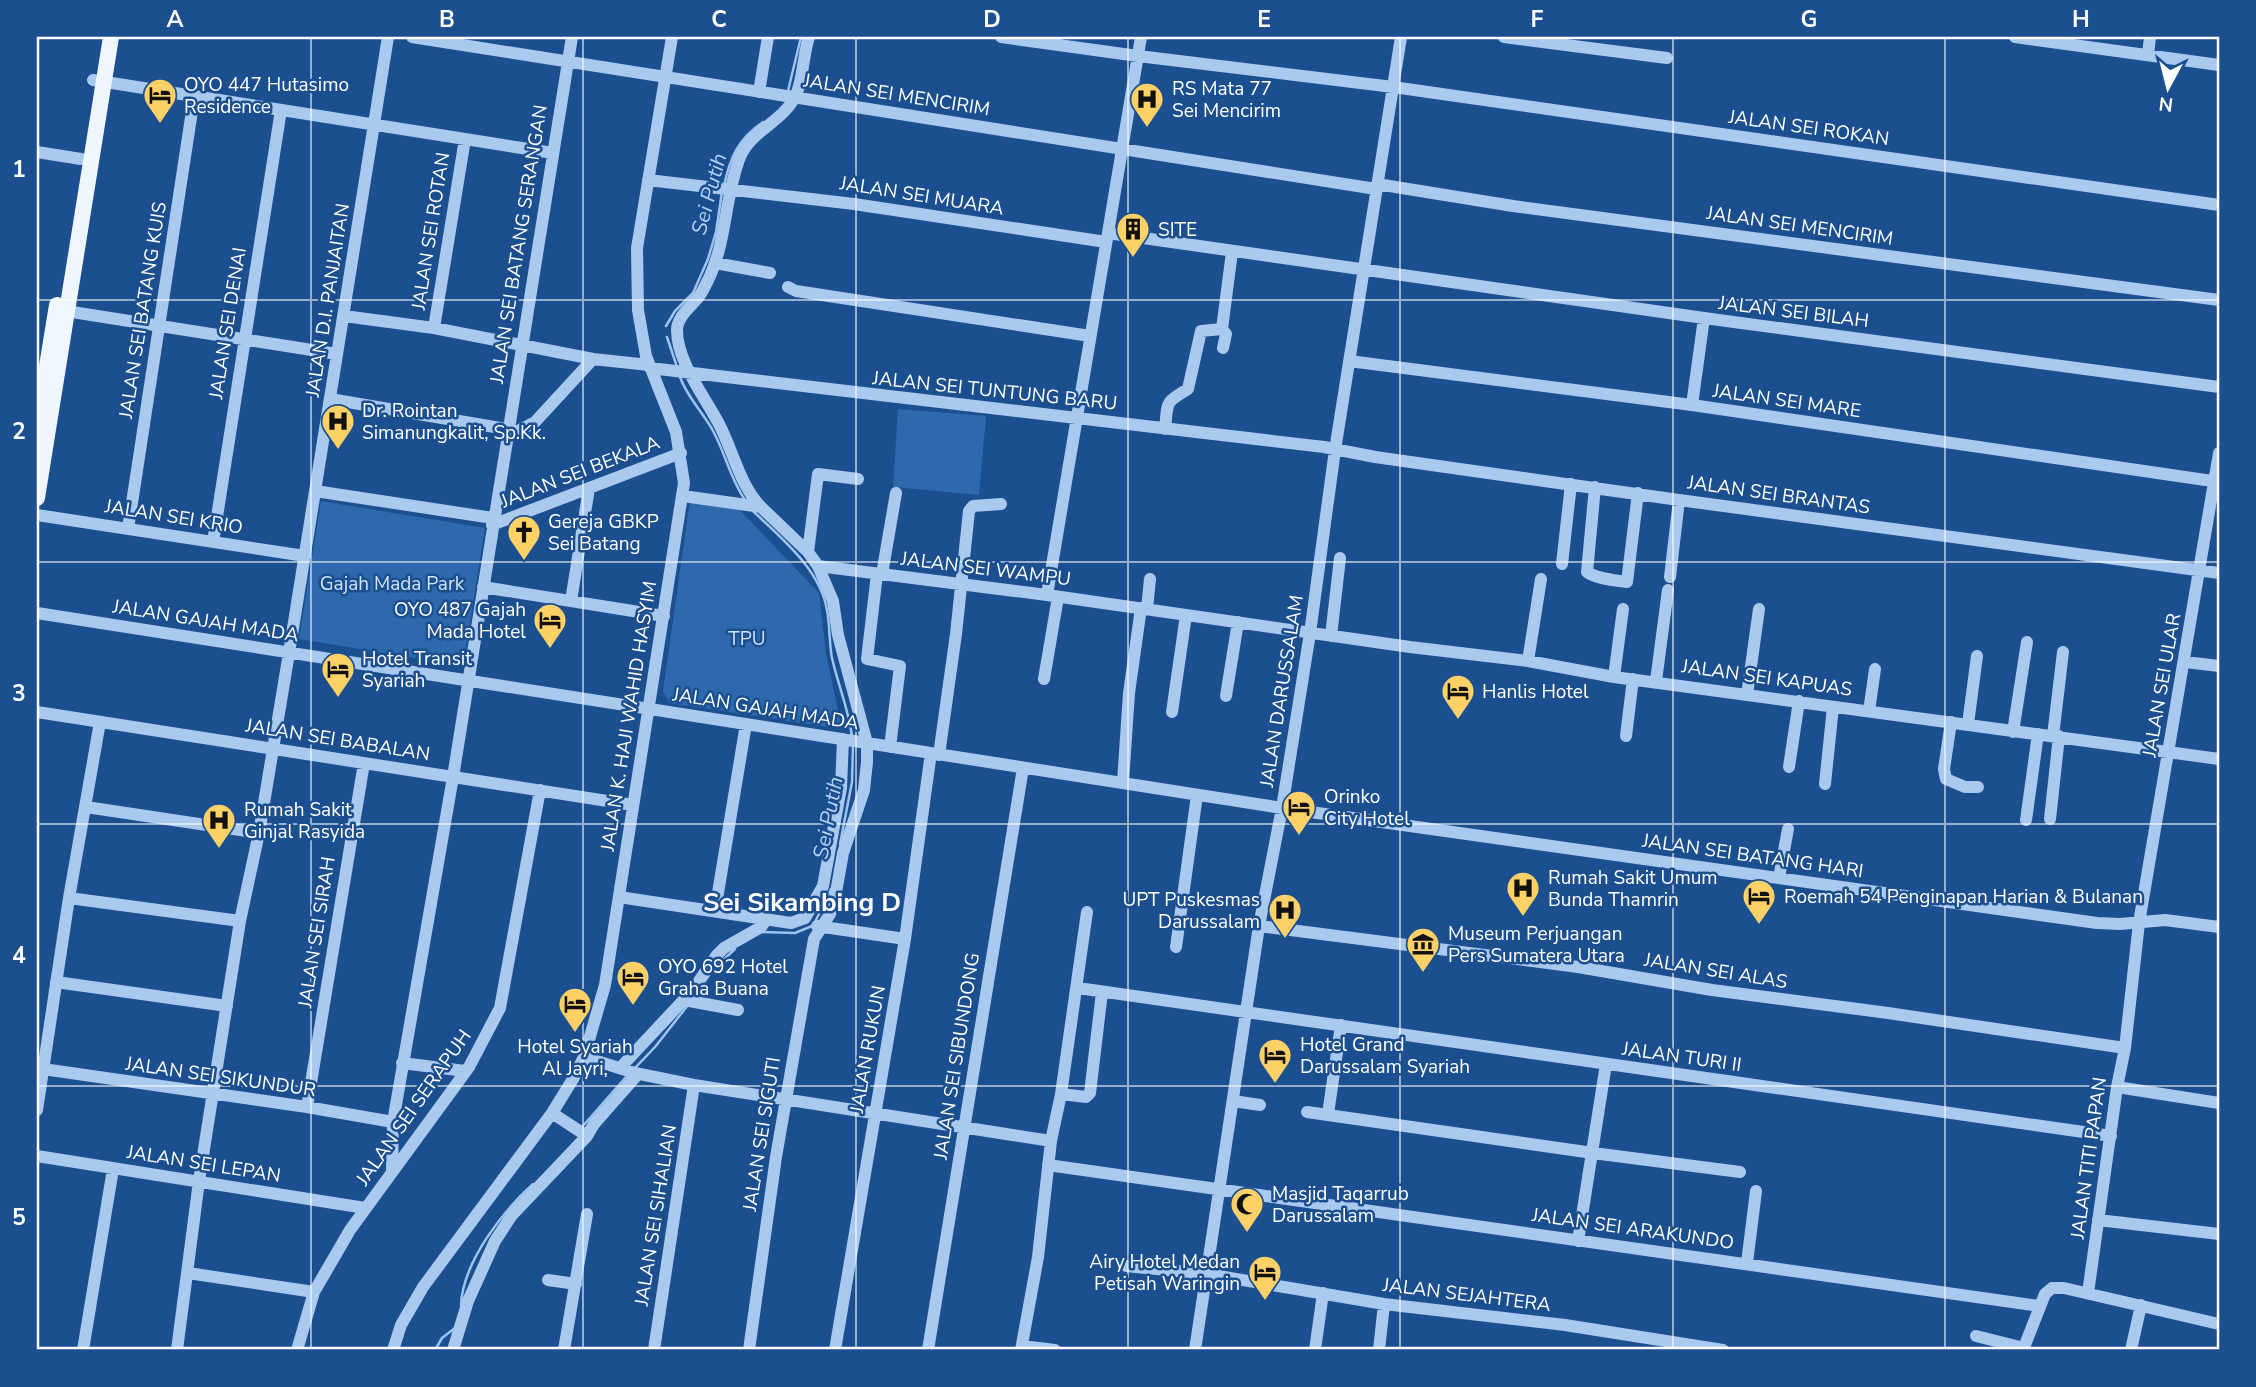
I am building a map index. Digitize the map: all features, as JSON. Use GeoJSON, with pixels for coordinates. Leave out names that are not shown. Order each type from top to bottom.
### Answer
{"type":"FeatureCollection","features":[{"type":"Feature","properties":{"kind":"main road"},"geometry":{"type":"LineString","coordinates":[[37,498],[47,368],[66,311],[99,81],[100,37]]}},
{"type":"Feature","properties":{"kind":"main road"},"geometry":{"type":"LineString","coordinates":[[37,427],[80,159],[111,37]]}},
{"type":"Feature","properties":{"kind":"street","name":"JALAN D.I. PANJAITAN"},"geometry":{"type":"LineString","coordinates":[[177,1350],[199,1181],[240,921],[273,749],[388,37]]}},
{"type":"Feature","properties":{"kind":"street","name":"JALAN SEI MENCIRIM"},"geometry":{"type":"LineString","coordinates":[[412,37],[479,42],[568,62],[1376,187],[2219,300]]}},
{"type":"Feature","properties":{"kind":"street","name":"JALAN SEI BATANG SERANGAN"},"geometry":{"type":"LineString","coordinates":[[392,1170],[393,1122],[402,1063],[453,777],[572,37]]}},
{"type":"Feature","properties":{"kind":"street","name":"JALAN K. HAJI WAHID HASYIM"},"geometry":{"type":"LineString","coordinates":[[393,1350],[401,1325],[424,1287],[552,1113],[584,1058],[605,985],[683,496],[681,453],[676,432],[650,367],[638,310],[637,277],[637,248],[671,37]]}},
{"type":"Feature","properties":{"kind":"street"},"geometry":{"type":"LineString","coordinates":[[759,92],[768,37]]}},
{"type":"Feature","properties":{"kind":"street"},"geometry":{"type":"LineString","coordinates":[[808,37],[788,108],[746,145],[740,158],[727,188],[724,231],[715,263],[703,290],[678,324],[682,370],[723,432],[746,488],[758,506],[808,552],[818,566],[833,601],[838,635],[865,743],[864,790],[843,853],[830,914],[813,923]]}},
{"type":"Feature","properties":{"kind":"street","name":"JALAN SEI ROKAN"},"geometry":{"type":"LineString","coordinates":[[1001,37],[1392,87],[2219,205]]}},
{"type":"Feature","properties":{"kind":"street"},"geometry":{"type":"LineString","coordinates":[[1044,680],[1075,418],[1141,37]]}},
{"type":"Feature","properties":{"kind":"street","name":"JALAN DARUSSALAM"},"geometry":{"type":"LineString","coordinates":[[1195,1350],[1259,926],[1282,808],[1310,633],[1335,450],[1401,37]]}},
{"type":"Feature","properties":{"kind":"street"},"geometry":{"type":"LineString","coordinates":[[1504,37],[1667,58]]}},
{"type":"Feature","properties":{"kind":"street"},"geometry":{"type":"LineString","coordinates":[[2015,37],[2219,65]]}},
{"type":"Feature","properties":{"kind":"street"},"geometry":{"type":"LineString","coordinates":[[2148,55],[2150,37]]}},
{"type":"Feature","properties":{"kind":"street"},"geometry":{"type":"LineString","coordinates":[[99,81],[553,153]]}},
{"type":"Feature","properties":{"kind":"street","name":"JALAN SEI BATANG KUIS"},"geometry":{"type":"LineString","coordinates":[[128,529],[194,98]]}},
{"type":"Feature","properties":{"kind":"street","name":"JALAN SEI DENAI"},"geometry":{"type":"LineString","coordinates":[[213,542],[281,110]]}},
{"type":"Feature","properties":{"kind":"street","name":"JALAN SEI ROTAN"},"geometry":{"type":"LineString","coordinates":[[434,328],[465,139]]}},
{"type":"Feature","properties":{"kind":"street"},"geometry":{"type":"LineString","coordinates":[[37,152],[80,159]]}},
{"type":"Feature","properties":{"kind":"street","name":"JALAN SEI MUARA"},"geometry":{"type":"LineString","coordinates":[[648,180],[1231,252]]}},
{"type":"Feature","properties":{"kind":"street"},"geometry":{"type":"LineString","coordinates":[[1223,348],[1226,334],[1222,329],[1231,252]]}},
{"type":"Feature","properties":{"kind":"street","name":"JALAN SEI BILAH"},"geometry":{"type":"LineString","coordinates":[[1231,252],[2219,387]]}},
{"type":"Feature","properties":{"kind":"street"},"geometry":{"type":"LineString","coordinates":[[715,263],[770,273]]}},
{"type":"Feature","properties":{"kind":"street"},"geometry":{"type":"LineString","coordinates":[[788,287],[796,291],[1090,336]]}},
{"type":"Feature","properties":{"kind":"street"},"geometry":{"type":"LineString","coordinates":[[66,311],[337,354]]}},
{"type":"Feature","properties":{"kind":"street","name":"JALAN SEI TUNTUNG BARU"},"geometry":{"type":"LineString","coordinates":[[344,316],[434,328],[593,359],[650,367],[838,392],[1335,450]]}},
{"type":"Feature","properties":{"kind":"street"},"geometry":{"type":"LineString","coordinates":[[1692,405],[1704,318]]}},
{"type":"Feature","properties":{"kind":"street"},"geometry":{"type":"LineString","coordinates":[[1165,429],[1167,404],[1170,399],[1188,389],[1200,331],[1222,329]]}},
{"type":"Feature","properties":{"kind":"street"},"geometry":{"type":"LineString","coordinates":[[330,399],[518,431],[535,422],[593,359]]}},
{"type":"Feature","properties":{"kind":"street","name":"JALAN SEI MARE"},"geometry":{"type":"LineString","coordinates":[[1349,361],[1692,405],[2217,482]]}},
{"type":"Feature","properties":{"kind":"street","name":"JALAN SEI BRANTAS"},"geometry":{"type":"LineString","coordinates":[[1335,450],[1679,500],[2219,573]]}},
{"type":"Feature","properties":{"kind":"street","name":"JALAN SEI BEKALA"},"geometry":{"type":"LineString","coordinates":[[315,491],[493,521],[681,453]]}},
{"type":"Feature","properties":{"kind":"street","name":"JALAN SEI ULAR"},"geometry":{"type":"LineString","coordinates":[[2139,923],[2217,482],[2219,453]]}},
{"type":"Feature","properties":{"kind":"street"},"geometry":{"type":"LineString","coordinates":[[808,552],[818,474],[858,479]]}},
{"type":"Feature","properties":{"kind":"street"},"geometry":{"type":"LineString","coordinates":[[1562,564],[1571,484]]}},
{"type":"Feature","properties":{"kind":"street"},"geometry":{"type":"LineString","coordinates":[[1595,487],[1587,572],[1589,575],[1627,582],[1638,494]]}},
{"type":"Feature","properties":{"kind":"street"},"geometry":{"type":"LineString","coordinates":[[571,601],[589,488]]}},
{"type":"Feature","properties":{"kind":"street"},"geometry":{"type":"LineString","coordinates":[[890,747],[900,666],[867,659],[879,574],[896,493]]}},
{"type":"Feature","properties":{"kind":"street"},"geometry":{"type":"LineString","coordinates":[[683,496],[758,506]]}},
{"type":"Feature","properties":{"kind":"street"},"geometry":{"type":"LineString","coordinates":[[1656,681],[1679,500]]}},
{"type":"Feature","properties":{"kind":"street","name":"JALAN RUKUN"},"geometry":{"type":"LineString","coordinates":[[835,1350],[935,754],[961,586],[969,510],[973,506],[1001,503]]}},
{"type":"Feature","properties":{"kind":"street","name":"JALAN SEI KRIO"},"geometry":{"type":"LineString","coordinates":[[37,515],[305,556]]}},
{"type":"Feature","properties":{"kind":"street"},"geometry":{"type":"LineString","coordinates":[[1331,636],[1340,558]]}},
{"type":"Feature","properties":{"kind":"street","name":"JALAN SEI WAMPU"},"geometry":{"type":"LineString","coordinates":[[818,566],[1310,633]]}},
{"type":"Feature","properties":{"kind":"street"},"geometry":{"type":"LineString","coordinates":[[1123,782],[1129,693],[1150,579]]}},
{"type":"Feature","properties":{"kind":"street"},"geometry":{"type":"LineString","coordinates":[[1528,662],[1541,579]]}},
{"type":"Feature","properties":{"kind":"street"},"geometry":{"type":"LineString","coordinates":[[483,587],[664,616]]}},
{"type":"Feature","properties":{"kind":"street"},"geometry":{"type":"LineString","coordinates":[[1748,695],[1759,609]]}},
{"type":"Feature","properties":{"kind":"street"},"geometry":{"type":"LineString","coordinates":[[1614,677],[1623,610]]}},
{"type":"Feature","properties":{"kind":"street","name":"JALAN GAJAH MADA"},"geometry":{"type":"LineString","coordinates":[[37,613],[1282,808]]}},
{"type":"Feature","properties":{"kind":"street"},"geometry":{"type":"LineString","coordinates":[[1172,712],[1186,614]]}},
{"type":"Feature","properties":{"kind":"street"},"geometry":{"type":"LineString","coordinates":[[1226,696],[1238,622]]}},
{"type":"Feature","properties":{"kind":"street","name":"JALAN SEI KAPUAS"},"geometry":{"type":"LineString","coordinates":[[1310,633],[2013,732],[2219,758]]}},
{"type":"Feature","properties":{"kind":"street"},"geometry":{"type":"LineString","coordinates":[[2013,732],[2027,642]]}},
{"type":"Feature","properties":{"kind":"street"},"geometry":{"type":"LineString","coordinates":[[2050,819],[2063,652]]}},
{"type":"Feature","properties":{"kind":"street"},"geometry":{"type":"LineString","coordinates":[[1968,724],[1977,656]]}},
{"type":"Feature","properties":{"kind":"street"},"geometry":{"type":"LineString","coordinates":[[2185,662],[2219,666]]}},
{"type":"Feature","properties":{"kind":"street"},"geometry":{"type":"LineString","coordinates":[[1869,711],[1875,669]]}},
{"type":"Feature","properties":{"kind":"street"},"geometry":{"type":"LineString","coordinates":[[1626,736],[1633,679]]}},
{"type":"Feature","properties":{"kind":"street"},"geometry":{"type":"LineString","coordinates":[[1789,767],[1799,701]]}},
{"type":"Feature","properties":{"kind":"street"},"geometry":{"type":"LineString","coordinates":[[1825,784],[1833,707]]}},
{"type":"Feature","properties":{"kind":"street","name":"JALAN SEI BABALAN"},"geometry":{"type":"LineString","coordinates":[[37,712],[633,805]]}},
{"type":"Feature","properties":{"kind":"street"},"geometry":{"type":"LineString","coordinates":[[37,1110],[69,898],[100,722]]}},
{"type":"Feature","properties":{"kind":"street"},"geometry":{"type":"LineString","coordinates":[[1951,722],[1944,769],[1946,779],[1965,787],[1978,787]]}},
{"type":"Feature","properties":{"kind":"street"},"geometry":{"type":"LineString","coordinates":[[715,911],[746,724]]}},
{"type":"Feature","properties":{"kind":"street"},"geometry":{"type":"LineString","coordinates":[[2026,820],[2038,734]]}},
{"type":"Feature","properties":{"kind":"street"},"geometry":{"type":"LineString","coordinates":[[813,923],[823,886],[841,788],[845,740]]}},
{"type":"Feature","properties":{"kind":"street","name":"JALAN SEI SIRAH"},"geometry":{"type":"LineString","coordinates":[[307,1107],[364,763]]}},
{"type":"Feature","properties":{"kind":"street","name":"JALAN SEI SIBUNDONG"},"geometry":{"type":"LineString","coordinates":[[928,1350],[1023,768]]}},
{"type":"Feature","properties":{"kind":"street","name":"JALAN SEI SERAPUH"},"geometry":{"type":"LineString","coordinates":[[297,1350],[314,1292],[365,1208],[465,1072],[486,1038],[500,1008],[540,790]]}},
{"type":"Feature","properties":{"kind":"street"},"geometry":{"type":"LineString","coordinates":[[1176,947],[1197,795]]}},
{"type":"Feature","properties":{"kind":"street"},"geometry":{"type":"LineString","coordinates":[[86,807],[258,833]]}},
{"type":"Feature","properties":{"kind":"street","name":"JALAN SEI BATANG HARI"},"geometry":{"type":"LineString","coordinates":[[1282,808],[2097,922],[2178,921],[2219,928]]}},
{"type":"Feature","properties":{"kind":"street"},"geometry":{"type":"LineString","coordinates":[[1779,878],[1787,829]]}},
{"type":"Feature","properties":{"kind":"street"},"geometry":{"type":"LineString","coordinates":[[619,897],[791,923],[813,923],[905,939]]}},
{"type":"Feature","properties":{"kind":"street"},"geometry":{"type":"LineString","coordinates":[[69,898],[240,921]]}},
{"type":"Feature","properties":{"kind":"street"},"geometry":{"type":"LineString","coordinates":[[1055,1350],[1022,1348],[1038,1257],[1051,1141],[1078,988],[1087,912]]}},
{"type":"Feature","properties":{"kind":"street"},"geometry":{"type":"LineString","coordinates":[[453,1350],[468,1301],[495,1241],[512,1215],[582,1133],[594,1124],[629,1071],[688,1000],[724,948],[761,927],[766,919]]}},
{"type":"Feature","properties":{"kind":"street","name":"JALAN SEI SIGUTI"},"geometry":{"type":"LineString","coordinates":[[749,1350],[786,1098],[814,939],[813,923]]}},
{"type":"Feature","properties":{"kind":"street","name":"JALAN TITI PAPAN"},"geometry":{"type":"LineString","coordinates":[[2088,1293],[2125,1048],[2139,923]]}},
{"type":"Feature","properties":{"kind":"street","name":"JALAN SEI ALAS"},"geometry":{"type":"LineString","coordinates":[[1259,926],[1578,967],[1712,990],[2125,1048]]}},
{"type":"Feature","properties":{"kind":"street"},"geometry":{"type":"LineString","coordinates":[[56,982],[227,1006]]}},
{"type":"Feature","properties":{"kind":"street","name":"JALAN TURI II"},"geometry":{"type":"LineString","coordinates":[[1078,988],[2111,1136]]}},
{"type":"Feature","properties":{"kind":"street"},"geometry":{"type":"LineString","coordinates":[[1061,1094],[1086,1097],[1090,1093],[1102,992]]}},
{"type":"Feature","properties":{"kind":"street"},"geometry":{"type":"LineString","coordinates":[[688,1000],[738,1010]]}},
{"type":"Feature","properties":{"kind":"street"},"geometry":{"type":"LineString","coordinates":[[1328,1114],[1341,1024]]}},
{"type":"Feature","properties":{"kind":"street"},"geometry":{"type":"LineString","coordinates":[[584,1058],[694,1085],[1051,1141]]}},
{"type":"Feature","properties":{"kind":"street"},"geometry":{"type":"LineString","coordinates":[[402,1063],[465,1072]]}},
{"type":"Feature","properties":{"kind":"street"},"geometry":{"type":"LineString","coordinates":[[1578,1241],[1606,1064]]}},
{"type":"Feature","properties":{"kind":"street","name":"JALAN SEI SIKUNDUR"},"geometry":{"type":"LineString","coordinates":[[43,1069],[393,1122]]}},
{"type":"Feature","properties":{"kind":"street","name":"JALAN SEI SIHALIAN"},"geometry":{"type":"LineString","coordinates":[[654,1350],[694,1085]]}},
{"type":"Feature","properties":{"kind":"street"},"geometry":{"type":"LineString","coordinates":[[2117,1087],[2219,1103]]}},
{"type":"Feature","properties":{"kind":"street"},"geometry":{"type":"LineString","coordinates":[[1233,1101],[1260,1105]]}},
{"type":"Feature","properties":{"kind":"street"},"geometry":{"type":"LineString","coordinates":[[1307,1112],[1740,1172]]}},
{"type":"Feature","properties":{"kind":"street"},"geometry":{"type":"LineString","coordinates":[[552,1113],[582,1133]]}},
{"type":"Feature","properties":{"kind":"street","name":"JALAN SEI LEPAN"},"geometry":{"type":"LineString","coordinates":[[37,1157],[365,1208]]}},
{"type":"Feature","properties":{"kind":"street","name":"JALAN SEI ARAKUNDO"},"geometry":{"type":"LineString","coordinates":[[1048,1165],[2039,1306]]}},
{"type":"Feature","properties":{"kind":"street"},"geometry":{"type":"LineString","coordinates":[[83,1350],[113,1169]]}},
{"type":"Feature","properties":{"kind":"street"},"geometry":{"type":"LineString","coordinates":[[1747,1263],[1756,1191]]}},
{"type":"Feature","properties":{"kind":"street"},"geometry":{"type":"LineString","coordinates":[[564,1350],[587,1214]]}},
{"type":"Feature","properties":{"kind":"street"},"geometry":{"type":"LineString","coordinates":[[2098,1220],[2219,1234]]}},
{"type":"Feature","properties":{"kind":"street","name":"JALAN SEJAHTERA"},"geometry":{"type":"LineString","coordinates":[[1126,1266],[1207,1274],[1384,1304],[1578,1327],[1723,1350]]}},
{"type":"Feature","properties":{"kind":"street"},"geometry":{"type":"LineString","coordinates":[[188,1273],[314,1292]]}},
{"type":"Feature","properties":{"kind":"street"},"geometry":{"type":"LineString","coordinates":[[548,1280],[576,1284]]}},
{"type":"Feature","properties":{"kind":"street"},"geometry":{"type":"LineString","coordinates":[[1976,1336],[2024,1349],[2039,1306],[2045,1294],[2052,1288],[2088,1293],[2219,1324]]}},
{"type":"Feature","properties":{"kind":"street"},"geometry":{"type":"LineString","coordinates":[[1315,1350],[1323,1293]]}},
{"type":"Feature","properties":{"kind":"street"},"geometry":{"type":"LineString","coordinates":[[1379,1350],[1384,1304]]}},
{"type":"Feature","properties":{"kind":"street"},"geometry":{"type":"LineString","coordinates":[[2131,1350],[2141,1305]]}},
{"type":"Feature","properties":{"kind":"green space"},"geometry":{"type":"Polygon","coordinates":[[[898,409],[986,416],[979,495],[893,487],[898,409]]]}},
{"type":"Feature","properties":{"kind":"green space","name":"TPU"},"geometry":{"type":"Polygon","coordinates":[[[690,500],[737,507],[819,593],[826,653],[842,729],[669,703],[663,691],[690,500]]]}},
{"type":"Feature","properties":{"kind":"green space","name":"Gajah Mada Park"},"geometry":{"type":"Polygon","coordinates":[[[321,501],[485,528],[463,666],[299,639],[321,501]]]}},
{"type":"Feature","properties":{"kind":"waterway","name":"Sei Putih"},"geometry":{"type":"LineString","coordinates":[[788,91],[801,37]]}},
{"type":"Feature","properties":{"kind":"waterway","name":"Sei Putih"},"geometry":{"type":"LineString","coordinates":[[724,186],[736,149],[747,135],[763,122]]}},
{"type":"Feature","properties":{"kind":"waterway","name":"Sei Putih"},"geometry":{"type":"LineString","coordinates":[[666,326],[675,311],[693,293],[708,259],[716,232],[722,192]]}},
{"type":"Feature","properties":{"kind":"waterway","name":"Sei Putih"},"geometry":{"type":"LineString","coordinates":[[667,337],[677,367]]}},
{"type":"Feature","properties":{"kind":"waterway","name":"Sei Putih"},"geometry":{"type":"LineString","coordinates":[[680,377],[712,429],[745,500]]}},
{"type":"Feature","properties":{"kind":"waterway","name":"Sei Putih"},"geometry":{"type":"LineString","coordinates":[[753,511],[798,555],[823,595],[832,658],[852,737]]}},
{"type":"Feature","properties":{"kind":"waterway","name":"Sei Putih"},"geometry":{"type":"LineString","coordinates":[[840,844],[852,782],[853,744]]}},
{"type":"Feature","properties":{"kind":"waterway","name":"Sei Putih"},"geometry":{"type":"LineString","coordinates":[[816,920],[831,889]]}},
{"type":"Feature","properties":{"kind":"waterway","name":"Sei Putih"},"geometry":{"type":"LineString","coordinates":[[761,932],[795,933],[812,926]]}},
{"type":"Feature","properties":{"kind":"waterway","name":"Sei Putih"},"geometry":{"type":"LineString","coordinates":[[717,966],[735,949]]}},
{"type":"Feature","properties":{"kind":"waterway","name":"Sei Putih"},"geometry":{"type":"LineString","coordinates":[[634,1069],[688,1005]]}},
{"type":"Feature","properties":{"kind":"waterway","name":"Sei Putih"},"geometry":{"type":"LineString","coordinates":[[582,1127],[626,1077]]}},
{"type":"Feature","properties":{"kind":"waterway","name":"Sei Putih"},"geometry":{"type":"LineString","coordinates":[[461,1305],[463,1289],[476,1255],[497,1223],[533,1184]]}},
{"type":"Feature","properties":{"kind":"waterway","name":"Sei Putih"},"geometry":{"type":"LineString","coordinates":[[435,1350],[442,1338],[455,1328]]}},
{"type":"Feature","properties":{"kind":"place","name":"OYO 447 Hutasimo Residence"},"geometry":{"type":"Point","coordinates":[160,125]}},
{"type":"Feature","properties":{"kind":"place","name":"RS Mata 77 Sei Mencirim"},"geometry":{"type":"Point","coordinates":[1147,129]}},
{"type":"Feature","properties":{"kind":"place","name":"SITE"},"geometry":{"type":"Point","coordinates":[1133,259]}},
{"type":"Feature","properties":{"kind":"place","name":"Dr. Rointan Simanungkalit, Sp.Kk."},"geometry":{"type":"Point","coordinates":[338,451]}},
{"type":"Feature","properties":{"kind":"place","name":"Gereja GBKP Sei Batang"},"geometry":{"type":"Point","coordinates":[524,562]}},
{"type":"Feature","properties":{"kind":"place","name":"OYO 487 Gajah Mada Hotel"},"geometry":{"type":"Point","coordinates":[550,650]}},
{"type":"Feature","properties":{"kind":"place","name":"Hotel Transit Syariah"},"geometry":{"type":"Point","coordinates":[338,699]}},
{"type":"Feature","properties":{"kind":"place","name":"Hanlis Hotel"},"geometry":{"type":"Point","coordinates":[1458,721]}},
{"type":"Feature","properties":{"kind":"place","name":"Orinko City Hotel"},"geometry":{"type":"Point","coordinates":[1299,837]}},
{"type":"Feature","properties":{"kind":"place","name":"Rumah Sakit Ginjal Rasyida"},"geometry":{"type":"Point","coordinates":[219,850]}},
{"type":"Feature","properties":{"kind":"place","name":"Rumah Sakit Umum Bunda Thamrin"},"geometry":{"type":"Point","coordinates":[1523,918]}},
{"type":"Feature","properties":{"kind":"place","name":"Roemah 54 Penginapan Harian & Bulanan"},"geometry":{"type":"Point","coordinates":[1759,926]}},
{"type":"Feature","properties":{"kind":"place","name":"UPT Puskesmas Darussalam"},"geometry":{"type":"Point","coordinates":[1285,940]}},
{"type":"Feature","properties":{"kind":"place","name":"Museum Perjuangan Pers Sumatera Utara"},"geometry":{"type":"Point","coordinates":[1423,974]}},
{"type":"Feature","properties":{"kind":"place","name":"OYO 692 Hotel Graha Buana"},"geometry":{"type":"Point","coordinates":[633,1007]}},
{"type":"Feature","properties":{"kind":"place","name":"Hotel Syariah Al Jayri,"},"geometry":{"type":"Point","coordinates":[575,1034]}},
{"type":"Feature","properties":{"kind":"place","name":"Hotel Grand Darussalam Syariah"},"geometry":{"type":"Point","coordinates":[1275,1085]}},
{"type":"Feature","properties":{"kind":"place","name":"Masjid Taqarrub Darussalam"},"geometry":{"type":"Point","coordinates":[1247,1234]}},
{"type":"Feature","properties":{"kind":"place","name":"Airy Hotel Medan Petisah Waringin"},"geometry":{"type":"Point","coordinates":[1265,1302]}},
{"type":"Feature","properties":{"kind":"district","name":"Sei Sikambing D"},"geometry":{"type":"Point","coordinates":[802,902]}}]}
